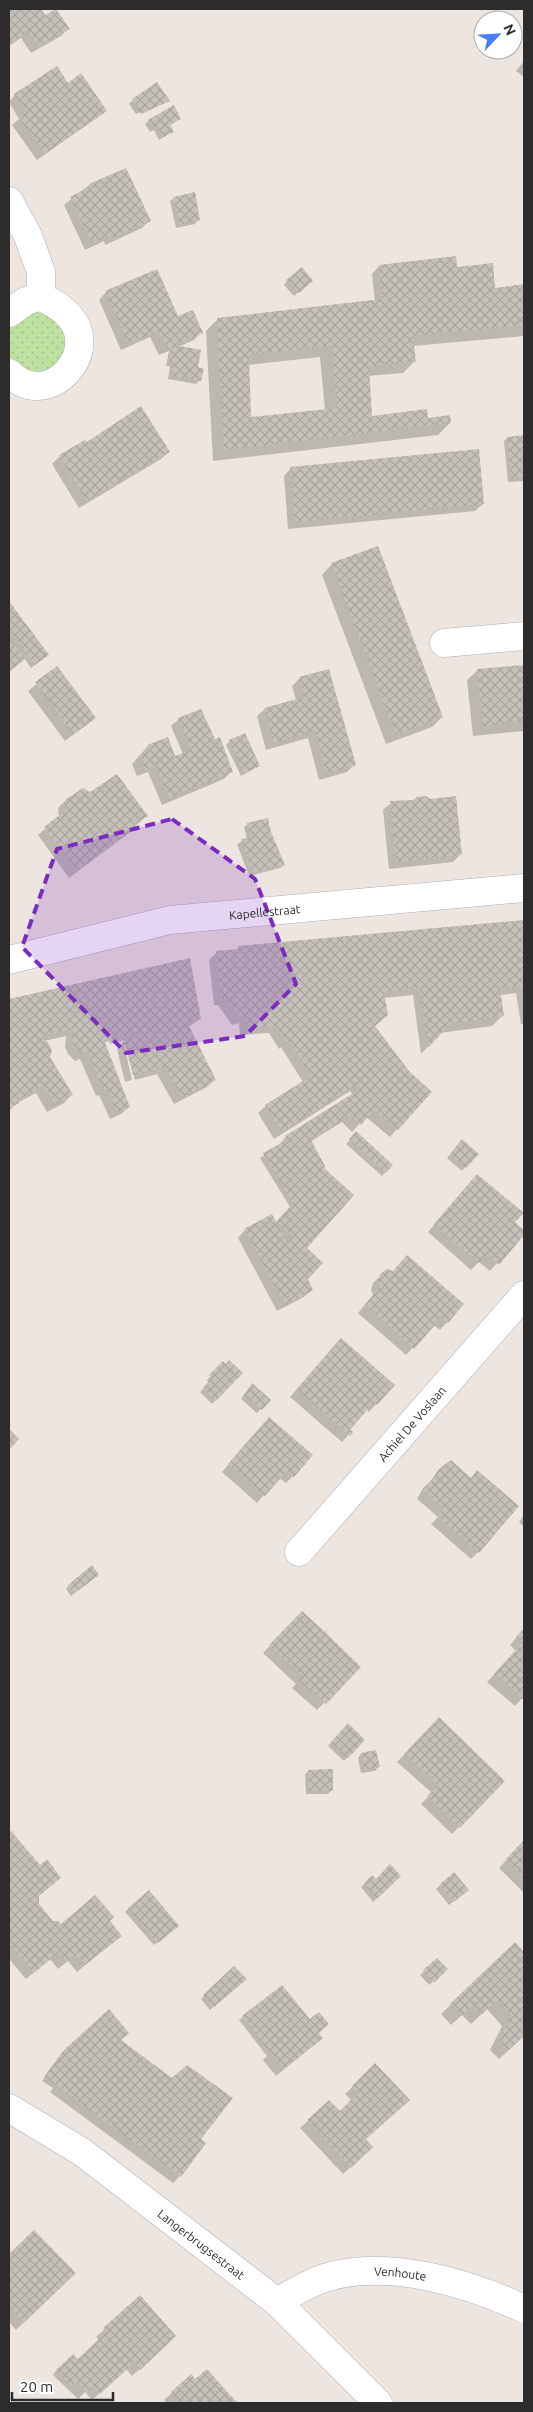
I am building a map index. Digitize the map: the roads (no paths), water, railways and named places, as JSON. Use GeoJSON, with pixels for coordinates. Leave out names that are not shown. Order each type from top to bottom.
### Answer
{"type":"FeatureCollection","features":[{"type":"Feature","properties":{"kind":"street"},"geometry":{"type":"LineString","coordinates":[[9,201],[28,236],[41,272],[41,296]]}},
{"type":"Feature","properties":{"kind":"street"},"geometry":{"type":"LineString","coordinates":[[9,313],[26,301],[41,296]]}},
{"type":"Feature","properties":{"kind":"street"},"geometry":{"type":"LineString","coordinates":[[9,373],[14,378],[27,384],[41,386],[55,382],[69,372],[77,360],[80,342],[77,328],[65,311],[41,296]]}},
{"type":"Feature","properties":{"kind":"street"},"geometry":{"type":"LineString","coordinates":[[444,643],[524,636]]}},
{"type":"Feature","properties":{"kind":"street","name":"Kapellestraat"},"geometry":{"type":"LineString","coordinates":[[9,960],[170,920],[524,888]]}},
{"type":"Feature","properties":{"kind":"street","name":"Achiel De Voslaan"},"geometry":{"type":"LineString","coordinates":[[299,1552],[524,1295]]}},
{"type":"Feature","properties":{"kind":"street","name":"Langerbrugsestraat"},"geometry":{"type":"LineString","coordinates":[[9,2108],[82,2152],[277,2302],[378,2403]]}},
{"type":"Feature","properties":{"kind":"street","name":"Venhoute"},"geometry":{"type":"LineString","coordinates":[[277,2302],[310,2284],[328,2277],[354,2272],[389,2272],[437,2278],[524,2309]]}}]}
